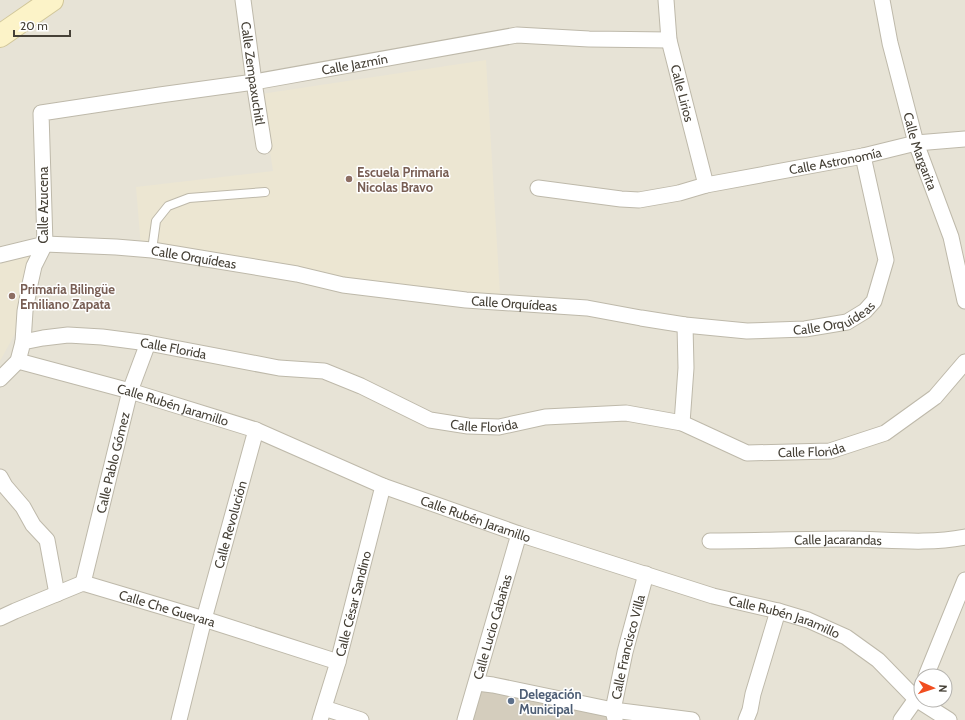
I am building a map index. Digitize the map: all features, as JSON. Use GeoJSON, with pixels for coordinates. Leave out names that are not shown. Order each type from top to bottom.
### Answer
{"type":"FeatureCollection","features":[{"type":"Feature","properties":{"kind":"main road"},"geometry":{"type":"LineString","coordinates":[[0,36],[52,0]]}},
{"type":"Feature","properties":{"kind":"street","name":"Calle Zempaxuchitl"},"geometry":{"type":"LineString","coordinates":[[243,0],[264,146]]}},
{"type":"Feature","properties":{"kind":"street","name":"Calle Lirios"},"geometry":{"type":"LineString","coordinates":[[666,0],[669,40],[706,185]]}},
{"type":"Feature","properties":{"kind":"street","name":"Calle Margarita"},"geometry":{"type":"LineString","coordinates":[[882,0],[890,43],[916,143],[951,237],[965,301]]}},
{"type":"Feature","properties":{"kind":"street","name":"Calle Jazmín"},"geometry":{"type":"LineString","coordinates":[[41,113],[254,82],[517,35],[589,39],[669,40]]}},
{"type":"Feature","properties":{"kind":"street","name":"Calle Azucena"},"geometry":{"type":"LineString","coordinates":[[23,342],[25,311],[34,266],[45,244],[41,113]]}},
{"type":"Feature","properties":{"kind":"street","name":"Calle Astronomía"},"geometry":{"type":"LineString","coordinates":[[538,188],[621,200],[639,200],[679,193],[706,185],[863,156],[916,143],[965,139]]}},
{"type":"Feature","properties":{"kind":"street","name":"Calle Orquídeas"},"geometry":{"type":"LineString","coordinates":[[0,255],[45,244],[152,250],[297,274],[343,285],[466,300],[587,308],[685,325],[747,331],[805,329],[847,322],[865,311],[874,301],[886,260],[863,156]]}},
{"type":"Feature","properties":{"kind":"street"},"geometry":{"type":"LineString","coordinates":[[682,423],[686,368],[685,325]]}},
{"type":"Feature","properties":{"kind":"street","name":"Calle Florida"},"geometry":{"type":"LineString","coordinates":[[23,342],[68,335],[102,337],[148,343],[279,368],[324,371],[361,386],[430,420],[468,426],[499,427],[545,417],[626,413],[682,423],[747,453],[830,451],[885,433],[935,397],[965,362]]}},
{"type":"Feature","properties":{"kind":"street"},"geometry":{"type":"LineString","coordinates":[[0,379],[18,361],[23,342]]}},
{"type":"Feature","properties":{"kind":"street","name":"Calle Pablo Gómez"},"geometry":{"type":"LineString","coordinates":[[83,583],[130,391],[148,343]]}},
{"type":"Feature","properties":{"kind":"street","name":"Calle Rubén Jaramillo"},"geometry":{"type":"LineString","coordinates":[[18,361],[130,391],[256,430],[383,486],[519,534],[713,596],[778,611],[808,620],[846,637],[878,660],[913,689]]}},
{"type":"Feature","properties":{"kind":"street","name":"Calle Revolución"},"geometry":{"type":"LineString","coordinates":[[179,720],[204,619],[256,430]]}},
{"type":"Feature","properties":{"kind":"street"},"geometry":{"type":"LineString","coordinates":[[0,477],[5,486],[23,507],[33,525],[47,540],[57,594]]}},
{"type":"Feature","properties":{"kind":"street","name":"Calle César Sandino"},"geometry":{"type":"LineString","coordinates":[[322,714],[338,662],[383,486]]}},
{"type":"Feature","properties":{"kind":"street","name":"Calle Lucio Cabañas"},"geometry":{"type":"LineString","coordinates":[[465,720],[477,683],[519,534]]}},
{"type":"Feature","properties":{"kind":"street","name":"Calle Jacarandas"},"geometry":{"type":"LineString","coordinates":[[710,541],[845,539],[911,542],[950,540],[965,537]]}},
{"type":"Feature","properties":{"kind":"street","name":"Calle Francisco Villa"},"geometry":{"type":"LineString","coordinates":[[614,715],[624,652],[646,574]]}},
{"type":"Feature","properties":{"kind":"street"},"geometry":{"type":"LineString","coordinates":[[929,668],[965,580]]}},
{"type":"Feature","properties":{"kind":"street"},"geometry":{"type":"LineString","coordinates":[[0,618],[83,583]]}},
{"type":"Feature","properties":{"kind":"street","name":"Calle Che Guevara"},"geometry":{"type":"LineString","coordinates":[[83,583],[204,619],[338,662]]}},
{"type":"Feature","properties":{"kind":"street"},"geometry":{"type":"LineString","coordinates":[[746,720],[778,611]]}},
{"type":"Feature","properties":{"kind":"street"},"geometry":{"type":"LineString","coordinates":[[477,683],[493,685],[614,715],[692,720]]}},
{"type":"Feature","properties":{"kind":"street"},"geometry":{"type":"LineString","coordinates":[[901,720],[913,703]]}},
{"type":"Feature","properties":{"kind":"street","name":"Calle Rubén Jaramillo"},"geometry":{"type":"LineString","coordinates":[[935,708],[948,720]]}},
{"type":"Feature","properties":{"kind":"street"},"geometry":{"type":"LineString","coordinates":[[322,714],[361,720]]}},
{"type":"Feature","properties":{"kind":"lane"},"geometry":{"type":"LineString","coordinates":[[152,250],[156,221],[168,206],[189,198],[265,192]]}},
{"type":"Feature","properties":{"kind":"shaded area"},"geometry":{"type":"Polygon","coordinates":[[[0,0],[965,0],[965,720],[0,720],[0,0]]]}},
{"type":"Feature","properties":{"kind":"shaded area","name":"Escuela Primaria Nicolas Bravo"},"geometry":{"type":"Polygon","coordinates":[[[486,60],[500,295],[345,279],[141,247],[136,187],[273,171],[261,94],[486,60]]]}},
{"type":"Feature","properties":{"kind":"shaded area","name":"Primaria Bilingüe Emiliano Zapata"},"geometry":{"type":"Polygon","coordinates":[[[31,254],[17,330],[0,361],[0,262],[31,254]]]}},
{"type":"Feature","properties":{"kind":"building","name":"Delegación Municipal"},"geometry":{"type":"Polygon","coordinates":[[[481,687],[608,714],[610,720],[471,720],[481,687]]]}},
{"type":"Feature","properties":{"kind":"place","name":"Escuela Primaria Nicolas Bravo"},"geometry":{"type":"Point","coordinates":[349,179]}},
{"type":"Feature","properties":{"kind":"place","name":"Primaria Bilingüe Emiliano Zapata"},"geometry":{"type":"Point","coordinates":[12,296]}},
{"type":"Feature","properties":{"kind":"place","name":"Delegación Municipal"},"geometry":{"type":"Point","coordinates":[511,701]}}]}
